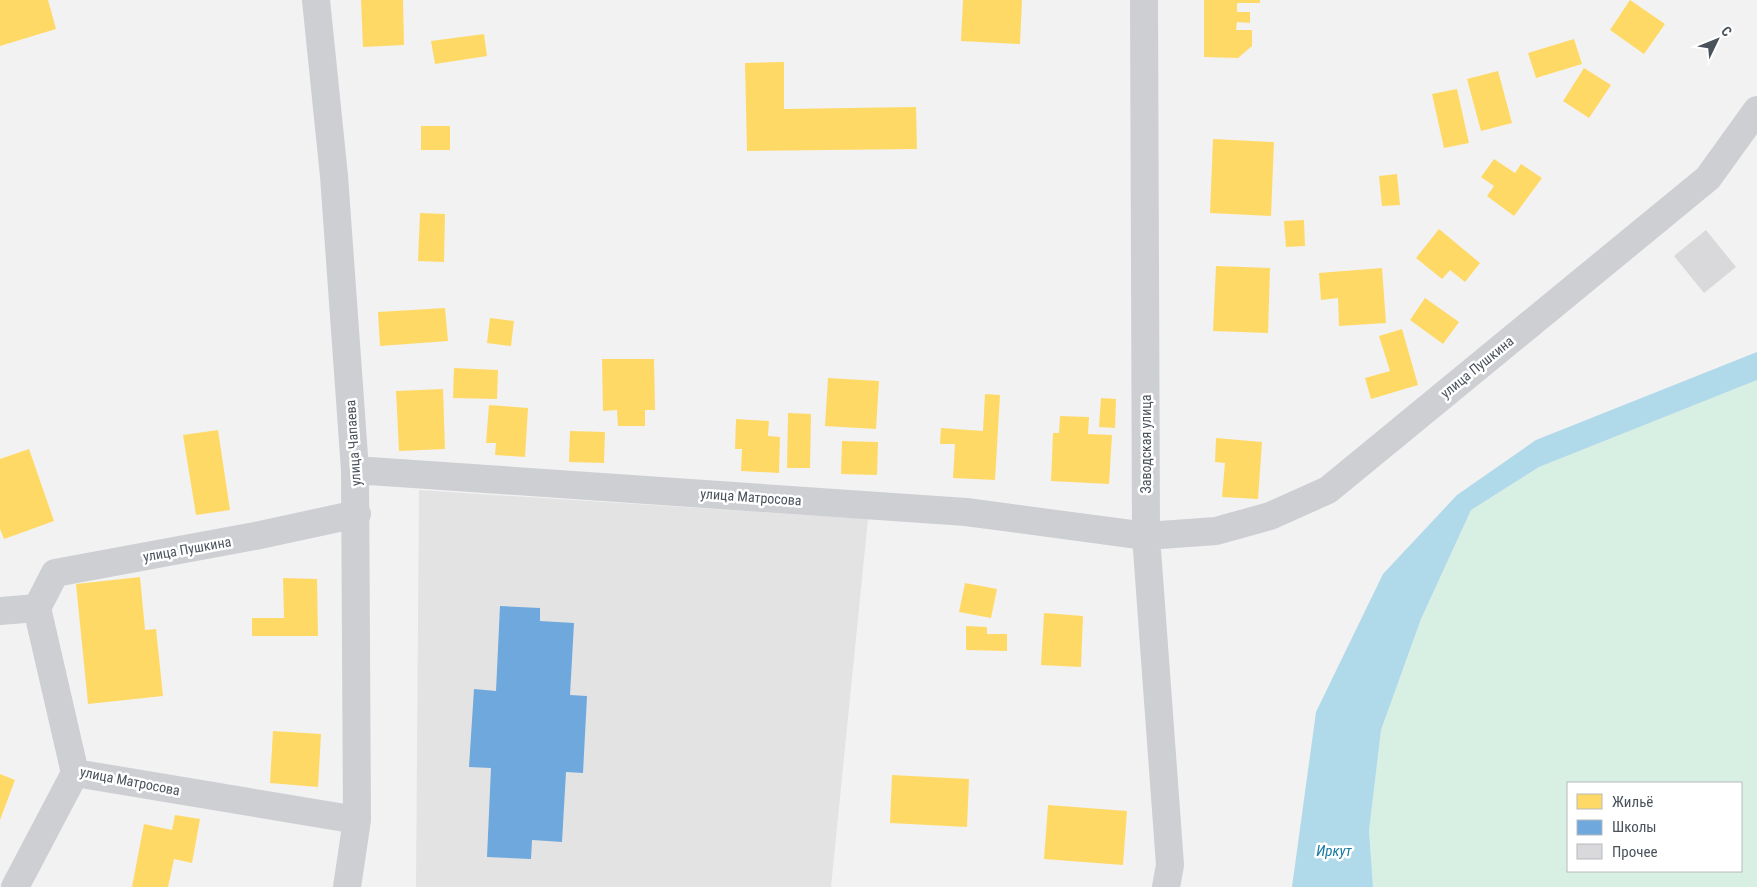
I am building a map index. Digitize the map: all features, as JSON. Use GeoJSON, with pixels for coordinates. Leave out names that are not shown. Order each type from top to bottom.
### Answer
{"type":"FeatureCollection","features":[{"type":"Feature","properties":{"kind":"street","name":"улица Чапаева"},"geometry":{"type":"LineString","coordinates":[[316,0],[334,176],[355,470],[357,820],[347,887]]}},
{"type":"Feature","properties":{"kind":"street","name":"Заводская улица"},"geometry":{"type":"LineString","coordinates":[[1144,0],[1146,536],[1170,865],[1166,887]]}},
{"type":"Feature","properties":{"kind":"street","name":"улица Пушкина"},"geometry":{"type":"LineString","coordinates":[[1146,536],[1216,531],[1270,516],[1328,490],[1708,178],[1757,110]]}},
{"type":"Feature","properties":{"kind":"street","name":"улица Матросова"},"geometry":{"type":"LineString","coordinates":[[355,470],[966,512],[1146,536]]}},
{"type":"Feature","properties":{"kind":"street","name":"улица Пушкина"},"geometry":{"type":"LineString","coordinates":[[37,608],[55,573],[255,536],[356,514]]}},
{"type":"Feature","properties":{"kind":"street","name":"улица Матросова"},"geometry":{"type":"LineString","coordinates":[[37,608],[75,773],[357,820]]}},
{"type":"Feature","properties":{"kind":"street"},"geometry":{"type":"LineString","coordinates":[[0,611],[37,608]]}},
{"type":"Feature","properties":{"kind":"street"},"geometry":{"type":"LineString","coordinates":[[15,887],[75,773]]}},
{"type":"Feature","properties":{"kind":"shaded area"},"geometry":{"type":"Polygon","coordinates":[[[419,490],[868,519],[831,887],[416,887],[419,490]]]}},
{"type":"Feature","properties":{"kind":"green space"},"geometry":{"type":"Polygon","coordinates":[[[1757,380],[1757,887],[1373,887],[1369,831],[1381,730],[1421,619],[1471,510],[1539,467],[1757,380]]]}},
{"type":"Feature","properties":{"kind":"water","name":"Иркут"},"geometry":{"type":"Polygon","coordinates":[[[1757,352],[1757,380],[1539,467],[1471,510],[1421,619],[1381,730],[1369,831],[1373,887],[1292,887],[1316,712],[1383,574],[1457,495],[1536,440],[1757,352]]]}},
{"type":"Feature","properties":{"kind":"building: Жильё"},"geometry":{"type":"Polygon","coordinates":[[[0,0],[48,0],[56,29],[0,46],[0,0]]]}},
{"type":"Feature","properties":{"kind":"building: Жильё"},"geometry":{"type":"Polygon","coordinates":[[[361,0],[403,0],[404,45],[363,47],[361,0]]]}},
{"type":"Feature","properties":{"kind":"building: Жильё"},"geometry":{"type":"Polygon","coordinates":[[[963,0],[1022,0],[1020,44],[961,41],[963,0]]]}},
{"type":"Feature","properties":{"kind":"building: Жильё"},"geometry":{"type":"Polygon","coordinates":[[[1204,0],[1260,0],[1260,3],[1237,3],[1237,12],[1250,12],[1250,23],[1237,22],[1236,30],[1252,30],[1252,46],[1238,58],[1204,57],[1204,0]]]}},
{"type":"Feature","properties":{"kind":"building: Жильё"},"geometry":{"type":"Polygon","coordinates":[[[1630,0],[1665,24],[1644,54],[1610,30],[1630,0]]]}},
{"type":"Feature","properties":{"kind":"building: Жильё"},"geometry":{"type":"Polygon","coordinates":[[[484,34],[487,56],[435,64],[431,41],[484,34]]]}},
{"type":"Feature","properties":{"kind":"building: Жильё"},"geometry":{"type":"Polygon","coordinates":[[[1574,39],[1582,64],[1536,78],[1528,53],[1574,39]]]}},
{"type":"Feature","properties":{"kind":"building: Жильё"},"geometry":{"type":"Polygon","coordinates":[[[784,62],[784,109],[916,107],[917,149],[747,151],[745,63],[784,62]]]}},
{"type":"Feature","properties":{"kind":"building: Жильё"},"geometry":{"type":"Polygon","coordinates":[[[1584,68],[1611,85],[1589,118],[1563,101],[1584,68]]]}},
{"type":"Feature","properties":{"kind":"building: Жильё"},"geometry":{"type":"Polygon","coordinates":[[[1498,71],[1512,123],[1481,131],[1467,79],[1498,71]]]}},
{"type":"Feature","properties":{"kind":"building: Жильё"},"geometry":{"type":"Polygon","coordinates":[[[1457,89],[1469,143],[1444,148],[1432,94],[1457,89]]]}},
{"type":"Feature","properties":{"kind":"building: Жильё"},"geometry":{"type":"Polygon","coordinates":[[[421,126],[450,126],[450,150],[421,150],[421,126]]]}},
{"type":"Feature","properties":{"kind":"building: Жильё"},"geometry":{"type":"Polygon","coordinates":[[[1213,139],[1274,142],[1271,216],[1210,213],[1213,139]]]}},
{"type":"Feature","properties":{"kind":"building: Жильё"},"geometry":{"type":"Polygon","coordinates":[[[1494,159],[1515,173],[1521,164],[1542,178],[1514,216],[1487,196],[1494,186],[1481,177],[1494,159]]]}},
{"type":"Feature","properties":{"kind":"building: Жильё"},"geometry":{"type":"Polygon","coordinates":[[[1397,174],[1400,205],[1382,206],[1379,176],[1397,174]]]}},
{"type":"Feature","properties":{"kind":"building: Жильё"},"geometry":{"type":"Polygon","coordinates":[[[420,213],[445,214],[444,262],[418,261],[420,213]]]}},
{"type":"Feature","properties":{"kind":"building: Жильё"},"geometry":{"type":"Polygon","coordinates":[[[1304,220],[1305,246],[1286,247],[1284,221],[1304,220]]]}},
{"type":"Feature","properties":{"kind":"building: Жильё"},"geometry":{"type":"Polygon","coordinates":[[[1439,229],[1480,263],[1465,282],[1450,270],[1442,279],[1416,258],[1439,229]]]}},
{"type":"Feature","properties":{"kind":"building: Жильё"},"geometry":{"type":"Polygon","coordinates":[[[1216,266],[1270,268],[1268,333],[1213,331],[1216,266]]]}},
{"type":"Feature","properties":{"kind":"building: Жильё"},"geometry":{"type":"Polygon","coordinates":[[[1382,268],[1386,323],[1339,326],[1338,298],[1321,300],[1319,273],[1382,268]]]}},
{"type":"Feature","properties":{"kind":"building: Жильё"},"geometry":{"type":"Polygon","coordinates":[[[1425,298],[1459,322],[1443,344],[1410,320],[1425,298]]]}},
{"type":"Feature","properties":{"kind":"building: Жильё"},"geometry":{"type":"Polygon","coordinates":[[[445,308],[448,341],[380,346],[378,312],[445,308]]]}},
{"type":"Feature","properties":{"kind":"building: Жильё"},"geometry":{"type":"Polygon","coordinates":[[[490,318],[514,321],[511,346],[487,343],[490,318]]]}},
{"type":"Feature","properties":{"kind":"building: Жильё"},"geometry":{"type":"Polygon","coordinates":[[[1402,329],[1418,385],[1371,399],[1365,378],[1390,371],[1379,336],[1402,329]]]}},
{"type":"Feature","properties":{"kind":"building: Жильё"},"geometry":{"type":"Polygon","coordinates":[[[602,359],[654,359],[655,410],[645,410],[645,426],[618,426],[617,410],[603,411],[602,359]]]}},
{"type":"Feature","properties":{"kind":"building: Жильё"},"geometry":{"type":"Polygon","coordinates":[[[454,368],[498,370],[497,399],[453,398],[454,368]]]}},
{"type":"Feature","properties":{"kind":"building: Жильё"},"geometry":{"type":"Polygon","coordinates":[[[828,378],[879,381],[876,429],[825,426],[828,378]]]}},
{"type":"Feature","properties":{"kind":"building: Жильё"},"geometry":{"type":"Polygon","coordinates":[[[443,389],[445,449],[399,451],[396,391],[443,389]]]}},
{"type":"Feature","properties":{"kind":"building: Жильё"},"geometry":{"type":"Polygon","coordinates":[[[985,394],[1000,395],[995,480],[953,478],[955,444],[940,444],[941,428],[983,431],[985,394]]]}},
{"type":"Feature","properties":{"kind":"building: Жильё"},"geometry":{"type":"Polygon","coordinates":[[[1101,398],[1116,399],[1115,428],[1099,427],[1101,398]]]}},
{"type":"Feature","properties":{"kind":"building: Жильё"},"geometry":{"type":"Polygon","coordinates":[[[489,405],[528,408],[525,457],[495,455],[496,443],[486,443],[489,405]]]}},
{"type":"Feature","properties":{"kind":"building: Жильё"},"geometry":{"type":"Polygon","coordinates":[[[788,413],[811,414],[810,468],[787,468],[788,413]]]}},
{"type":"Feature","properties":{"kind":"building: Жильё"},"geometry":{"type":"Polygon","coordinates":[[[1060,416],[1089,417],[1088,434],[1112,435],[1109,484],[1051,481],[1053,433],[1059,433],[1060,416]]]}},
{"type":"Feature","properties":{"kind":"building: Жильё"},"geometry":{"type":"Polygon","coordinates":[[[736,419],[769,421],[768,436],[780,437],[779,473],[741,471],[742,449],[735,449],[736,419]]]}},
{"type":"Feature","properties":{"kind":"building: Жильё"},"geometry":{"type":"Polygon","coordinates":[[[218,430],[230,510],[196,515],[183,435],[218,430]]]}},
{"type":"Feature","properties":{"kind":"building: Жильё"},"geometry":{"type":"Polygon","coordinates":[[[570,431],[605,432],[604,463],[569,462],[570,431]]]}},
{"type":"Feature","properties":{"kind":"building: Жильё"},"geometry":{"type":"Polygon","coordinates":[[[1216,438],[1262,442],[1258,499],[1222,497],[1225,463],[1215,462],[1216,438]]]}},
{"type":"Feature","properties":{"kind":"building: Жильё"},"geometry":{"type":"Polygon","coordinates":[[[842,441],[878,442],[877,475],[841,474],[842,441]]]}},
{"type":"Feature","properties":{"kind":"building: Жильё"},"geometry":{"type":"Polygon","coordinates":[[[29,449],[54,521],[4,539],[0,529],[0,459],[29,449]]]}},
{"type":"Feature","properties":{"kind":"building: Жильё"},"geometry":{"type":"Polygon","coordinates":[[[140,577],[145,630],[156,629],[163,696],[88,704],[76,584],[140,577]]]}},
{"type":"Feature","properties":{"kind":"building: Жильё"},"geometry":{"type":"Polygon","coordinates":[[[283,578],[317,579],[318,636],[252,636],[252,618],[284,618],[283,578]]]}},
{"type":"Feature","properties":{"kind":"building: Жильё"},"geometry":{"type":"Polygon","coordinates":[[[965,583],[997,589],[991,618],[959,612],[965,583]]]}},
{"type":"Feature","properties":{"kind":"building: Жильё"},"geometry":{"type":"Polygon","coordinates":[[[1044,613],[1083,616],[1081,667],[1041,665],[1044,613]]]}},
{"type":"Feature","properties":{"kind":"building: Жильё"},"geometry":{"type":"Polygon","coordinates":[[[966,626],[987,627],[987,634],[1007,634],[1007,651],[966,650],[966,626]]]}},
{"type":"Feature","properties":{"kind":"building: Жильё"},"geometry":{"type":"Polygon","coordinates":[[[273,731],[321,734],[318,787],[270,783],[273,731]]]}},
{"type":"Feature","properties":{"kind":"building: Жильё"},"geometry":{"type":"Polygon","coordinates":[[[0,774],[15,780],[0,820],[0,774]]]}},
{"type":"Feature","properties":{"kind":"building: Жильё"},"geometry":{"type":"Polygon","coordinates":[[[892,775],[969,779],[967,827],[890,823],[892,775]]]}},
{"type":"Feature","properties":{"kind":"building: Жильё"},"geometry":{"type":"Polygon","coordinates":[[[1048,805],[1127,811],[1123,865],[1044,859],[1048,805]]]}},
{"type":"Feature","properties":{"kind":"building: Жильё"},"geometry":{"type":"Polygon","coordinates":[[[175,815],[200,819],[192,863],[174,859],[168,887],[132,887],[144,824],[172,830],[175,815]]]}},
{"type":"Feature","properties":{"kind":"building: Школы"},"geometry":{"type":"Polygon","coordinates":[[[500,606],[540,608],[540,621],[574,623],[570,695],[587,696],[583,773],[566,772],[562,842],[532,840],[531,859],[487,857],[491,768],[469,767],[474,689],[496,691],[500,606]]]}},
{"type":"Feature","properties":{"kind":"building: Прочее"},"geometry":{"type":"Polygon","coordinates":[[[1706,230],[1736,267],[1704,293],[1674,256],[1706,230]]]}}]}
